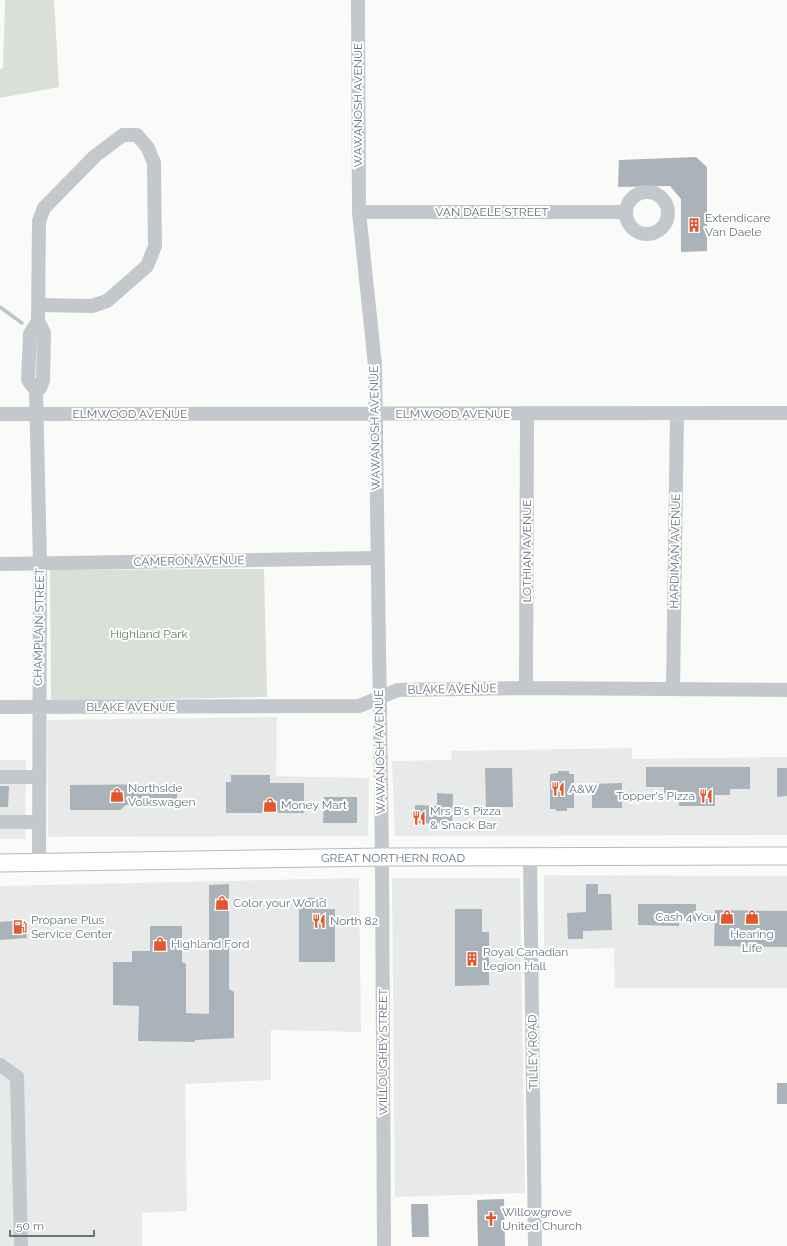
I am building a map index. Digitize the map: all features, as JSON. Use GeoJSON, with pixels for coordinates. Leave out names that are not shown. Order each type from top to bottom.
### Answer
{"type":"FeatureCollection","features":[{"type":"Feature","properties":{"kind":"main road","name":"GREAT NORTHERN ROAD"},"geometry":{"type":"LineString","coordinates":[[0,863],[382,857],[787,856]]}},
{"type":"Feature","properties":{"kind":"street","name":"WAWANOSH AVENUE"},"geometry":{"type":"LineString","coordinates":[[358,0],[358,212],[375,365],[382,857]]}},
{"type":"Feature","properties":{"kind":"street","name":"CHAMPLAIN STREET"},"geometry":{"type":"LineString","coordinates":[[39,305],[92,306],[107,302],[147,266],[155,246],[154,163],[148,148],[137,135],[123,135],[95,156],[44,208],[39,222],[38,321],[44,333],[43,380],[40,388],[36,391],[40,564],[38,707],[39,863]]}},
{"type":"Feature","properties":{"kind":"street","name":"VAN DAELE STREET"},"geometry":{"type":"LineString","coordinates":[[358,212],[626,212]]}},
{"type":"Feature","properties":{"kind":"street","name":"LOTHIAN AVENUE"},"geometry":{"type":"LineString","coordinates":[[526,688],[527,413]]}},
{"type":"Feature","properties":{"kind":"street","name":"HARDIMAN AVENUE"},"geometry":{"type":"LineString","coordinates":[[673,689],[678,413]]}},
{"type":"Feature","properties":{"kind":"street","name":"ELMWOOD AVENUE"},"geometry":{"type":"LineString","coordinates":[[0,414],[787,413]]}},
{"type":"Feature","properties":{"kind":"street","name":"CAMERON AVENUE"},"geometry":{"type":"LineString","coordinates":[[0,564],[377,558]]}},
{"type":"Feature","properties":{"kind":"street","name":"BLAKE AVENUE"},"geometry":{"type":"LineString","coordinates":[[0,707],[359,706],[398,690],[526,688],[787,690]]}},
{"type":"Feature","properties":{"kind":"street"},"geometry":{"type":"LineString","coordinates":[[0,777],[39,777]]}},
{"type":"Feature","properties":{"kind":"street"},"geometry":{"type":"LineString","coordinates":[[0,822],[39,822]]}},
{"type":"Feature","properties":{"kind":"street","name":"WILLOUGHBY STREET"},"geometry":{"type":"LineString","coordinates":[[382,857],[384,1246]]}},
{"type":"Feature","properties":{"kind":"street","name":"TILLEY ROAD"},"geometry":{"type":"LineString","coordinates":[[530,857],[535,1246]]}},
{"type":"Feature","properties":{"kind":"street"},"geometry":{"type":"LineString","coordinates":[[0,1065],[17,1077],[21,1246]]}},
{"type":"Feature","properties":{"kind":"shaded area"},"geometry":{"type":"Polygon","coordinates":[[[277,717],[276,776],[369,778],[368,836],[48,837],[47,720],[277,717]]]}},
{"type":"Feature","properties":{"kind":"shaded area"},"geometry":{"type":"Polygon","coordinates":[[[632,748],[632,759],[787,757],[787,835],[395,836],[392,761],[451,760],[452,751],[632,748]]]}},
{"type":"Feature","properties":{"kind":"shaded area"},"geometry":{"type":"Polygon","coordinates":[[[0,760],[26,760],[25,839],[0,839],[0,760]]]}},
{"type":"Feature","properties":{"kind":"shaded area"},"geometry":{"type":"Polygon","coordinates":[[[544,875],[787,876],[787,988],[615,988],[614,948],[544,950],[544,875]]]}},
{"type":"Feature","properties":{"kind":"shaded area"},"geometry":{"type":"Polygon","coordinates":[[[359,878],[361,1032],[271,1030],[271,1080],[185,1084],[187,1211],[142,1213],[142,1246],[0,1246],[0,886],[359,878]]]}},
{"type":"Feature","properties":{"kind":"shaded area"},"geometry":{"type":"Polygon","coordinates":[[[392,878],[520,878],[525,1193],[395,1197],[392,878]]]}},
{"type":"Feature","properties":{"kind":"green space"},"geometry":{"type":"Polygon","coordinates":[[[5,0],[54,0],[59,87],[0,98],[0,69],[3,68],[5,0]]]}},
{"type":"Feature","properties":{"kind":"green space","name":"Highland Park"},"geometry":{"type":"Polygon","coordinates":[[[264,569],[267,697],[51,701],[50,570],[264,569]]]}},
{"type":"Feature","properties":{"kind":"building","name":"Extendicare Van Daele"},"geometry":{"type":"Polygon","coordinates":[[[696,157],[707,167],[707,251],[681,252],[681,199],[670,186],[618,187],[619,160],[696,157]]]}},
{"type":"Feature","properties":{"kind":"building"},"geometry":{"type":"Polygon","coordinates":[[[646,767],[750,767],[750,789],[730,789],[730,795],[715,795],[715,806],[679,806],[679,798],[664,798],[664,787],[646,787],[646,767]]]}},
{"type":"Feature","properties":{"kind":"building"},"geometry":{"type":"Polygon","coordinates":[[[485,768],[512,768],[513,807],[486,807],[485,768]]]}},
{"type":"Feature","properties":{"kind":"building"},"geometry":{"type":"Polygon","coordinates":[[[777,768],[787,768],[787,796],[777,797],[777,768]]]}},
{"type":"Feature","properties":{"kind":"building","name":"A&W"},"geometry":{"type":"Polygon","coordinates":[[[558,771],[569,771],[569,774],[574,774],[574,808],[567,808],[567,811],[556,811],[556,809],[550,809],[550,774],[558,773],[558,771]]]}},
{"type":"Feature","properties":{"kind":"building"},"geometry":{"type":"Polygon","coordinates":[[[231,775],[270,775],[270,783],[304,783],[304,813],[226,813],[226,782],[231,782],[231,775]]]}},
{"type":"Feature","properties":{"kind":"building"},"geometry":{"type":"Polygon","coordinates":[[[622,783],[622,808],[592,808],[592,784],[622,783]]]}},
{"type":"Feature","properties":{"kind":"building"},"geometry":{"type":"Polygon","coordinates":[[[177,784],[177,805],[126,805],[120,810],[70,810],[70,785],[177,784]]]}},
{"type":"Feature","properties":{"kind":"building"},"geometry":{"type":"Polygon","coordinates":[[[0,786],[9,786],[8,807],[0,807],[0,786]]]}},
{"type":"Feature","properties":{"kind":"building"},"geometry":{"type":"Polygon","coordinates":[[[437,793],[453,794],[452,824],[415,823],[415,805],[437,806],[437,793]]]}},
{"type":"Feature","properties":{"kind":"building"},"geometry":{"type":"Polygon","coordinates":[[[324,797],[357,797],[357,823],[323,823],[324,797]]]}},
{"type":"Feature","properties":{"kind":"building"},"geometry":{"type":"Polygon","coordinates":[[[229,884],[229,989],[234,992],[234,1038],[195,1040],[195,1042],[138,1041],[139,1006],[113,1005],[113,962],[132,962],[132,951],[150,951],[150,926],[182,926],[182,962],[186,964],[186,1013],[209,1014],[209,885],[229,884]]]}},
{"type":"Feature","properties":{"kind":"building"},"geometry":{"type":"Polygon","coordinates":[[[586,884],[598,884],[598,894],[611,894],[612,930],[583,931],[583,939],[568,939],[567,913],[586,912],[586,884]]]}},
{"type":"Feature","properties":{"kind":"building"},"geometry":{"type":"Polygon","coordinates":[[[299,898],[324,898],[324,909],[335,909],[335,962],[299,962],[299,898]]]}},
{"type":"Feature","properties":{"kind":"building"},"geometry":{"type":"Polygon","coordinates":[[[638,904],[696,904],[696,921],[679,921],[679,926],[638,925],[638,904]]]}},
{"type":"Feature","properties":{"kind":"building","name":"Royal Canadian Legion Hall"},"geometry":{"type":"Polygon","coordinates":[[[455,909],[482,909],[482,932],[489,932],[489,985],[455,986],[455,909]]]}},
{"type":"Feature","properties":{"kind":"building"},"geometry":{"type":"Polygon","coordinates":[[[715,910],[787,911],[787,947],[714,946],[715,910]]]}},
{"type":"Feature","properties":{"kind":"building"},"geometry":{"type":"Polygon","coordinates":[[[24,920],[27,938],[0,940],[0,922],[24,920]]]}},
{"type":"Feature","properties":{"kind":"building"},"geometry":{"type":"Polygon","coordinates":[[[777,1083],[787,1083],[787,1104],[777,1104],[777,1083]]]}},
{"type":"Feature","properties":{"kind":"building","name":"Willowgrove United Church"},"geometry":{"type":"Polygon","coordinates":[[[504,1199],[505,1246],[478,1246],[477,1200],[504,1199]]]}},
{"type":"Feature","properties":{"kind":"building"},"geometry":{"type":"Polygon","coordinates":[[[411,1204],[428,1204],[429,1237],[412,1237],[411,1204]]]}},
{"type":"Feature","properties":{"kind":"waterway"},"geometry":{"type":"LineString","coordinates":[[0,307],[22,323]]}},
{"type":"Feature","properties":{"kind":"place","name":"Extendicare Van Daele"},"geometry":{"type":"Point","coordinates":[694,225]}},
{"type":"Feature","properties":{"kind":"place","name":"A&W"},"geometry":{"type":"Point","coordinates":[558,789]}},
{"type":"Feature","properties":{"kind":"place","name":"Northside Volkswagen"},"geometry":{"type":"Point","coordinates":[117,795]}},
{"type":"Feature","properties":{"kind":"place","name":"Topper's Pizza"},"geometry":{"type":"Point","coordinates":[706,796]}},
{"type":"Feature","properties":{"kind":"place","name":"Money Mart"},"geometry":{"type":"Point","coordinates":[270,805]}},
{"type":"Feature","properties":{"kind":"place","name":"Mrs B's Pizza & Snack Bar"},"geometry":{"type":"Point","coordinates":[419,818]}},
{"type":"Feature","properties":{"kind":"place","name":"Color your World"},"geometry":{"type":"Point","coordinates":[222,903]}},
{"type":"Feature","properties":{"kind":"place","name":"Cash 4 You"},"geometry":{"type":"Point","coordinates":[727,917]}},
{"type":"Feature","properties":{"kind":"place","name":"Hearing Life"},"geometry":{"type":"Point","coordinates":[752,917]}},
{"type":"Feature","properties":{"kind":"place","name":"North 82"},"geometry":{"type":"Point","coordinates":[319,921]}},
{"type":"Feature","properties":{"kind":"place","name":"Propane Plus Service Center"},"geometry":{"type":"Point","coordinates":[20,927]}},
{"type":"Feature","properties":{"kind":"place","name":"Highland Ford"},"geometry":{"type":"Point","coordinates":[160,944]}},
{"type":"Feature","properties":{"kind":"place","name":"Royal Canadian Legion Hall"},"geometry":{"type":"Point","coordinates":[472,959]}},
{"type":"Feature","properties":{"kind":"place","name":"Willowgrove United Church"},"geometry":{"type":"Point","coordinates":[491,1219]}}]}
